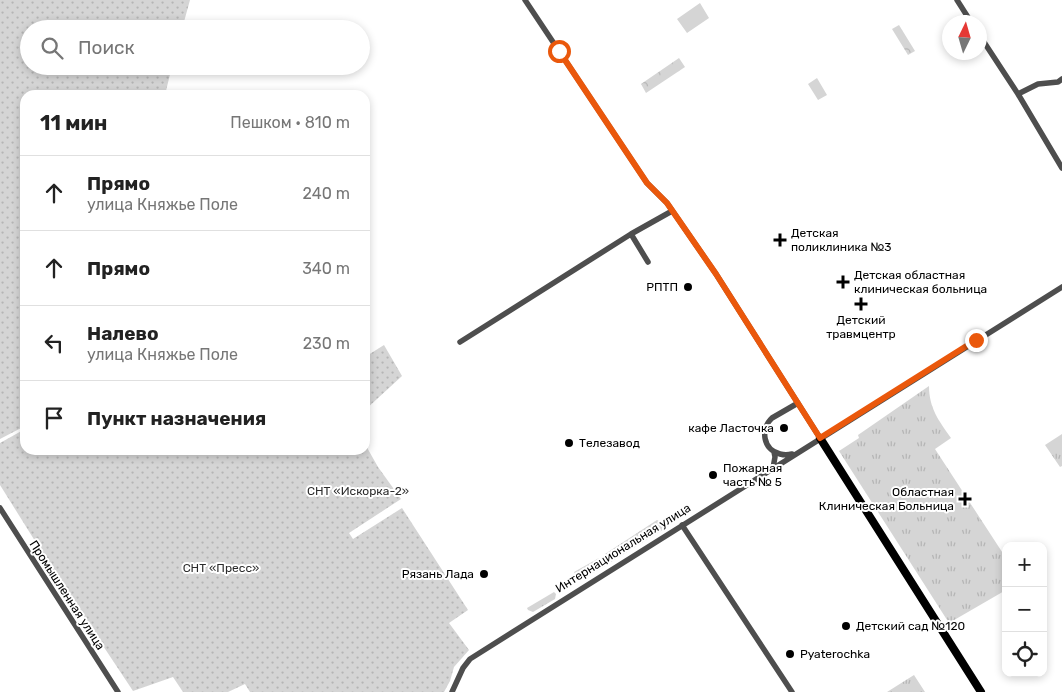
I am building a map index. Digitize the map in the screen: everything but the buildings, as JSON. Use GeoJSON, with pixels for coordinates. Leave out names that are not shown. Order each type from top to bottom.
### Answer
{"type":"FeatureCollection","features":[{"type":"Feature","properties":{"kind":"main road"},"geometry":{"type":"LineString","coordinates":[[820,438],[981,692]]}},
{"type":"Feature","properties":{"kind":"street"},"geometry":{"type":"LineString","coordinates":[[525,0],[647,183],[672,211],[716,274],[820,438]]}},
{"type":"Feature","properties":{"kind":"street"},"geometry":{"type":"LineString","coordinates":[[957,0],[967,15]]}},
{"type":"Feature","properties":{"kind":"street"},"geometry":{"type":"LineString","coordinates":[[987,47],[1062,168]]}},
{"type":"Feature","properties":{"kind":"street"},"geometry":{"type":"LineString","coordinates":[[1018,94],[1038,84],[1058,82],[1062,79]]}},
{"type":"Feature","properties":{"kind":"street"},"geometry":{"type":"LineString","coordinates":[[460,342],[631,234],[672,211]]}},
{"type":"Feature","properties":{"kind":"street"},"geometry":{"type":"LineString","coordinates":[[631,234],[648,262]]}},
{"type":"Feature","properties":{"kind":"street","name":"Интернациональная улица"},"geometry":{"type":"LineString","coordinates":[[452,692],[462,668],[470,659],[1062,287]]}},
{"type":"Feature","properties":{"kind":"street"},"geometry":{"type":"LineString","coordinates":[[794,454],[784,455],[774,452],[767,445],[765,439],[766,425],[777,414],[798,403]]}},
{"type":"Feature","properties":{"kind":"street"},"geometry":{"type":"LineString","coordinates":[[772,468],[775,457],[774,452]]}},
{"type":"Feature","properties":{"kind":"street","name":"Промышленная улица"},"geometry":{"type":"LineString","coordinates":[[0,508],[118,692]]}},
{"type":"Feature","properties":{"kind":"street"},"geometry":{"type":"LineString","coordinates":[[682,525],[792,692]]}},
{"type":"Feature","properties":{"kind":"green space"},"geometry":{"type":"Polygon","coordinates":[[[0,0],[190,0],[184,20],[20,20],[20,75],[170,75],[166,90],[20,90],[20,429],[0,439],[0,0]]]}},
{"type":"Feature","properties":{"kind":"green space"},"geometry":{"type":"Polygon","coordinates":[[[700,3],[709,18],[687,33],[677,19],[700,3]]]}},
{"type":"Feature","properties":{"kind":"green space"},"geometry":{"type":"Polygon","coordinates":[[[899,25],[915,51],[908,55],[892,29],[899,25]]]}},
{"type":"Feature","properties":{"kind":"green space"},"geometry":{"type":"Polygon","coordinates":[[[679,58],[685,67],[646,93],[641,84],[679,58]]]}},
{"type":"Feature","properties":{"kind":"green space"},"geometry":{"type":"Polygon","coordinates":[[[817,78],[827,95],[818,100],[808,84],[817,78]]]}},
{"type":"Feature","properties":{"kind":"green space"},"geometry":{"type":"Polygon","coordinates":[[[384,345],[402,376],[370,405],[370,354],[384,345]]]}},
{"type":"Feature","properties":{"kind":"green space"},"geometry":{"type":"Polygon","coordinates":[[[929,386],[933,408],[951,438],[935,449],[1002,552],[1002,592],[949,623],[839,451],[859,438],[858,435],[929,386]]]}},
{"type":"Feature","properties":{"kind":"green space","name":"СНТ «Пресс»"},"geometry":{"type":"Polygon","coordinates":[[[20,432],[20,455],[370,455],[370,453],[401,499],[349,533],[353,539],[402,508],[468,610],[449,623],[469,650],[454,667],[444,692],[250,692],[245,684],[228,692],[183,692],[173,677],[133,691],[60,581],[0,485],[0,443],[20,432]]]}},
{"type":"Feature","properties":{"kind":"green space"},"geometry":{"type":"Polygon","coordinates":[[[1062,434],[1062,466],[1060,467],[1045,445],[1062,434]]]}},
{"type":"Feature","properties":{"kind":"green space"},"geometry":{"type":"Polygon","coordinates":[[[657,520],[669,526],[611,562],[605,554],[657,520]]]}},
{"type":"Feature","properties":{"kind":"green space"},"geometry":{"type":"Polygon","coordinates":[[[599,558],[605,566],[580,581],[574,572],[599,558]]]}},
{"type":"Feature","properties":{"kind":"green space"},"geometry":{"type":"Polygon","coordinates":[[[554,592],[556,594],[555,599],[533,612],[528,610],[527,608],[554,592]]]}},
{"type":"Feature","properties":{"kind":"green space"},"geometry":{"type":"Polygon","coordinates":[[[914,675],[925,692],[887,692],[914,675]]]}},
{"type":"Feature","properties":{"kind":"place","name":"Детская поликлиника №3"},"geometry":{"type":"Point","coordinates":[780,240]}},
{"type":"Feature","properties":{"kind":"place","name":"Детская областная клиническая больница"},"geometry":{"type":"Point","coordinates":[843,282]}},
{"type":"Feature","properties":{"kind":"place","name":"РПТП"},"geometry":{"type":"Point","coordinates":[688,287]}},
{"type":"Feature","properties":{"kind":"place","name":"Детский травмцентр"},"geometry":{"type":"Point","coordinates":[861,304]}},
{"type":"Feature","properties":{"kind":"place","name":"кафе Ласточка"},"geometry":{"type":"Point","coordinates":[784,428]}},
{"type":"Feature","properties":{"kind":"place","name":"Телезавод"},"geometry":{"type":"Point","coordinates":[569,443]}},
{"type":"Feature","properties":{"kind":"place","name":"Пожарная часть № 5"},"geometry":{"type":"Point","coordinates":[713,475]}},
{"type":"Feature","properties":{"kind":"place","name":"Областная Клиническая Больница"},"geometry":{"type":"Point","coordinates":[965,499]}},
{"type":"Feature","properties":{"kind":"place","name":"Рязань Лада"},"geometry":{"type":"Point","coordinates":[484,574]}},
{"type":"Feature","properties":{"kind":"place","name":"Детский сад №120"},"geometry":{"type":"Point","coordinates":[846,626]}},
{"type":"Feature","properties":{"kind":"place","name":"Pyaterochka"},"geometry":{"type":"Point","coordinates":[790,654]}},
{"type":"Feature","properties":{"kind":"route"},"geometry":{"type":"LineString","coordinates":[[559,51],[647,183],[667,203],[716,274],[820,438],[976,340]]}},
{"type":"Feature","properties":{"kind":"park label","name":"СНТ «Искорка-2»"},"geometry":{"type":"Point","coordinates":[358,491]}}]}
